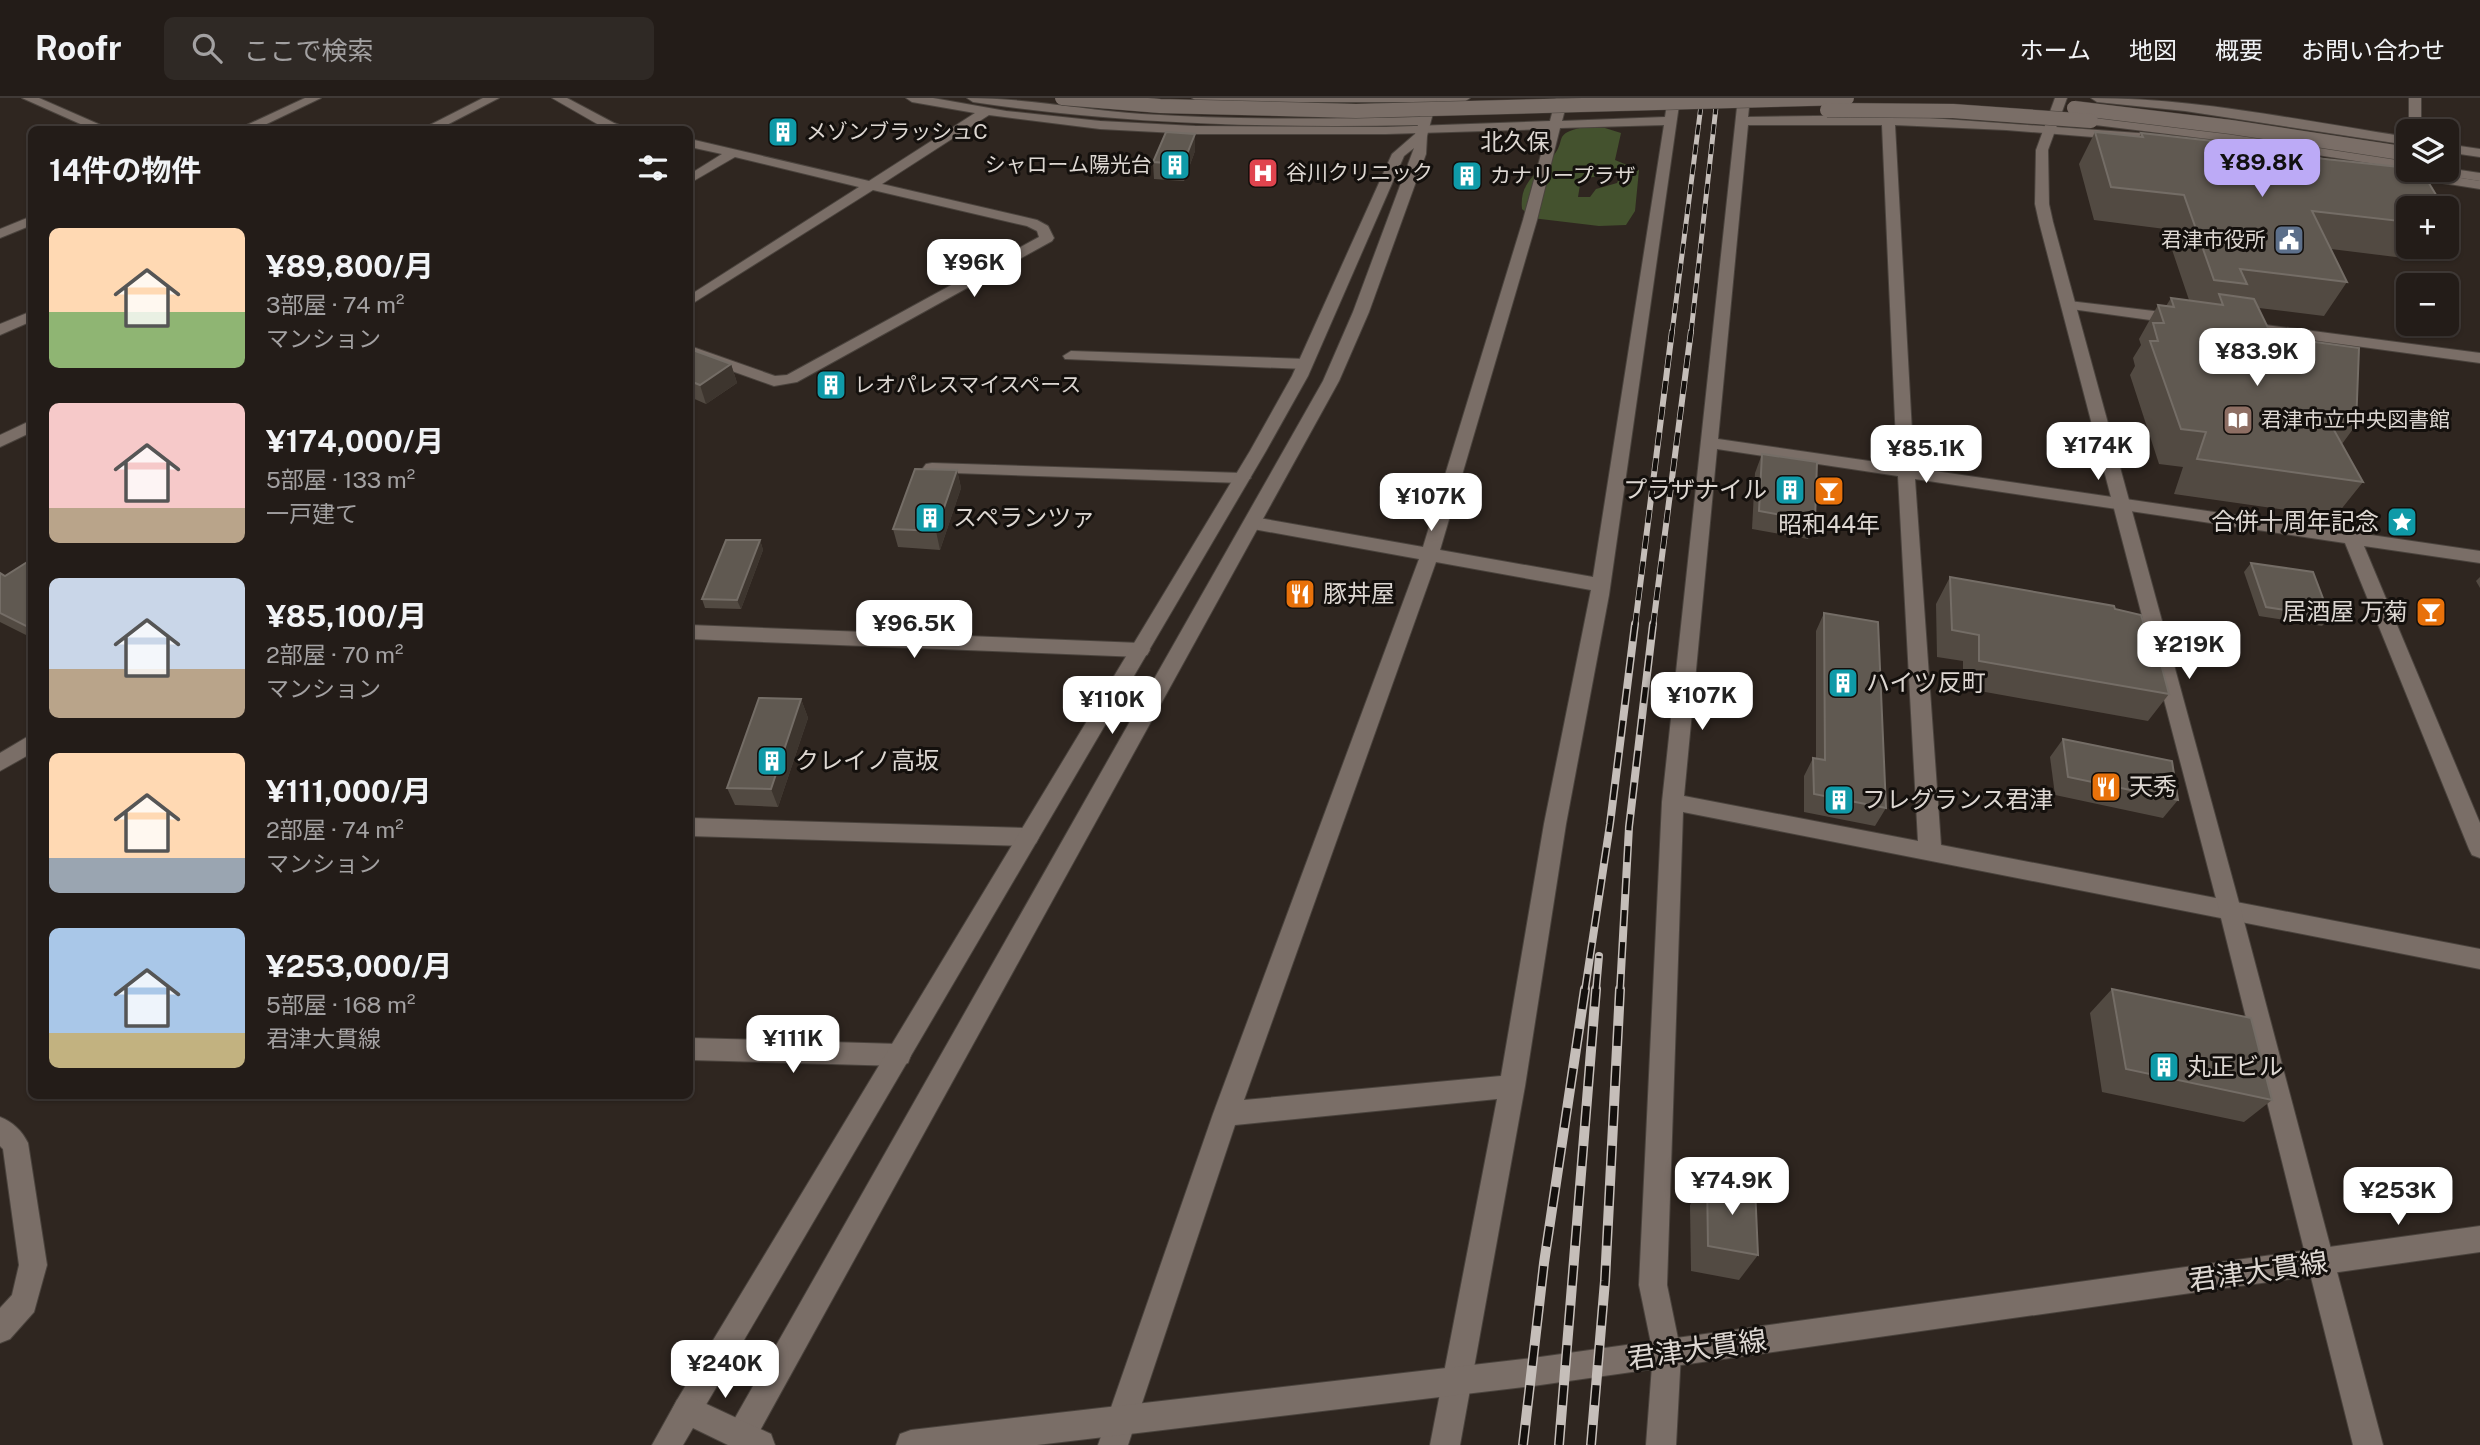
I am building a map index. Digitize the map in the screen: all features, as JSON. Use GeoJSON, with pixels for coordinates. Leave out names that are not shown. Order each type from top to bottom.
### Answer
{"type":"FeatureCollection","features":[{"type":"Feature","properties":{"kind":"street"},"geometry":{"type":"LineString","coordinates":[[28,98],[96,126]]}},
{"type":"Feature","properties":{"kind":"street"},"geometry":{"type":"LineString","coordinates":[[251,126],[313,98]]}},
{"type":"Feature","properties":{"kind":"street"},"geometry":{"type":"LineString","coordinates":[[434,126],[493,98]]}},
{"type":"Feature","properties":{"kind":"street"},"geometry":{"type":"LineString","coordinates":[[558,98],[603,126]]}},
{"type":"Feature","properties":{"kind":"street"},"geometry":{"type":"LineString","coordinates":[[912,98],[985,112],[1060,121],[1243,133],[1421,133],[1556,124],[1671,121]]}},
{"type":"Feature","properties":{"kind":"street"},"geometry":{"type":"LineString","coordinates":[[973,98],[1106,116],[1258,123],[1768,110],[1965,112],[2141,125],[2396,163]]}},
{"type":"Feature","properties":{"kind":"street"},"geometry":{"type":"LineString","coordinates":[[1062,98],[1168,107],[1278,111],[1847,98]]}},
{"type":"Feature","properties":{"kind":"street"},"geometry":{"type":"LineString","coordinates":[[1198,98],[1464,98]]}},
{"type":"Feature","properties":{"kind":"street"},"geometry":{"type":"LineString","coordinates":[[1116,1434],[1226,1114],[1430,553],[1562,98]]}},
{"type":"Feature","properties":{"kind":"street"},"geometry":{"type":"LineString","coordinates":[[1445,1445],[1512,1086],[1555,824],[1601,585],[1674,98]]}},
{"type":"Feature","properties":{"kind":"street"},"geometry":{"type":"LineString","coordinates":[[1661,1445],[1667,1353],[1653,1285],[1673,802],[1744,98]]}},
{"type":"Feature","properties":{"kind":"street"},"geometry":{"type":"LineString","coordinates":[[1876,98],[2036,105],[2137,114],[2396,152]]}},
{"type":"Feature","properties":{"kind":"street"},"geometry":{"type":"LineString","coordinates":[[2061,98],[2042,150],[2042,204],[2323,1262],[2368,1445]]}},
{"type":"Feature","properties":{"kind":"street"},"geometry":{"type":"LineString","coordinates":[[2097,98],[2185,107],[2396,139]]}},
{"type":"Feature","properties":{"kind":"street"},"geometry":{"type":"LineString","coordinates":[[2415,98],[2415,119]]}},
{"type":"Feature","properties":{"kind":"street"},"geometry":{"type":"LineString","coordinates":[[687,1410],[746,1442],[1253,523],[1341,358],[1420,154],[1421,133],[1431,99]]}},
{"type":"Feature","properties":{"kind":"street"},"geometry":{"type":"LineString","coordinates":[[693,298],[874,186],[985,112]]}},
{"type":"Feature","properties":{"kind":"street"},"geometry":{"type":"LineString","coordinates":[[1740,121],[1888,120],[2051,127],[2215,144],[2480,186]]}},
{"type":"Feature","properties":{"kind":"street"},"geometry":{"type":"LineString","coordinates":[[1888,120],[1906,472],[1930,852]]}},
{"type":"Feature","properties":{"kind":"street"},"geometry":{"type":"LineString","coordinates":[[667,1445],[1242,478],[1305,364],[1398,154],[1421,133]]}},
{"type":"Feature","properties":{"kind":"street"},"geometry":{"type":"LineString","coordinates":[[693,144],[1032,223],[1043,229],[1047,238],[792,379],[774,381],[693,352]]}},
{"type":"Feature","properties":{"kind":"street"},"geometry":{"type":"LineString","coordinates":[[2459,150],[2480,153]]}},
{"type":"Feature","properties":{"kind":"street"},"geometry":{"type":"LineString","coordinates":[[693,177],[735,152]]}},
{"type":"Feature","properties":{"kind":"street"},"geometry":{"type":"LineString","coordinates":[[2459,162],[2480,166]]}},
{"type":"Feature","properties":{"kind":"street"},"geometry":{"type":"LineString","coordinates":[[2459,174],[2480,177]]}},
{"type":"Feature","properties":{"kind":"street"},"geometry":{"type":"LineString","coordinates":[[0,218],[25,223]]}},
{"type":"Feature","properties":{"kind":"street"},"geometry":{"type":"LineString","coordinates":[[0,234],[25,223]]}},
{"type":"Feature","properties":{"kind":"street"},"geometry":{"type":"LineString","coordinates":[[2069,305],[2196,321]]}},
{"type":"Feature","properties":{"kind":"street"},"geometry":{"type":"LineString","coordinates":[[0,330],[28,317]]}},
{"type":"Feature","properties":{"kind":"street"},"geometry":{"type":"LineString","coordinates":[[2222,324],[2480,358]]}},
{"type":"Feature","properties":{"kind":"street"},"geometry":{"type":"LineString","coordinates":[[1071,356],[1305,364]]}},
{"type":"Feature","properties":{"kind":"street"},"geometry":{"type":"LineString","coordinates":[[0,442],[28,427]]}},
{"type":"Feature","properties":{"kind":"street"},"geometry":{"type":"LineString","coordinates":[[1711,443],[2480,557]]}},
{"type":"Feature","properties":{"kind":"street"},"geometry":{"type":"LineString","coordinates":[[932,468],[1242,478]]}},
{"type":"Feature","properties":{"kind":"street"},"geometry":{"type":"LineString","coordinates":[[1253,523],[1601,585]]}},
{"type":"Feature","properties":{"kind":"street"},"geometry":{"type":"LineString","coordinates":[[2352,538],[2480,849]]}},
{"type":"Feature","properties":{"kind":"street"},"geometry":{"type":"LineString","coordinates":[[693,632],[1140,650]]}},
{"type":"Feature","properties":{"kind":"street"},"geometry":{"type":"LineString","coordinates":[[0,764],[28,745]]}},
{"type":"Feature","properties":{"kind":"street"},"geometry":{"type":"LineString","coordinates":[[1673,802],[2480,958]]}},
{"type":"Feature","properties":{"kind":"street"},"geometry":{"type":"LineString","coordinates":[[693,827],[1028,837]]}},
{"type":"Feature","properties":{"kind":"street"},"geometry":{"type":"LineString","coordinates":[[693,1049],[899,1055]]}},
{"type":"Feature","properties":{"kind":"street"},"geometry":{"type":"LineString","coordinates":[[1226,1114],[1512,1086]]}},
{"type":"Feature","properties":{"kind":"street"},"geometry":{"type":"LineString","coordinates":[[0,1129],[15,1143],[33,1265],[24,1302],[0,1329]]}},
{"type":"Feature","properties":{"kind":"street","name":"君津大貫線"},"geometry":{"type":"LineString","coordinates":[[911,1445],[1116,1434],[1459,1380],[1533,1372],[2480,1239]]}},
{"type":"Feature","properties":{"kind":"green space"},"geometry":{"type":"Polygon","coordinates":[[[1583,127],[1605,128],[1621,133],[1615,160],[1639,170],[1635,211],[1626,225],[1599,226],[1532,218],[1522,209],[1524,191],[1531,178],[1554,155],[1567,132],[1583,127]],[[1619,169],[1605,175],[1581,179],[1578,197],[1590,197],[1596,189],[1617,183],[1622,172],[1619,169]]]}},
{"type":"Feature","properties":{"kind":"building"},"geometry":{"type":"Polygon","coordinates":[[[1166,132],[1195,134],[1183,164],[1153,162],[1166,132]]]}},
{"type":"Feature","properties":{"kind":"building"},"geometry":{"type":"Polygon","coordinates":[[[2095,132],[2143,137],[2141,133],[2258,146],[2261,152],[2396,167],[2396,182],[2428,182],[2437,196],[2396,196],[2396,221],[2312,211],[2347,282],[2240,269],[2247,284],[2214,280],[2184,195],[2111,187],[2095,132]]]}},
{"type":"Feature","properties":{"kind":"building","name":"君津市立中央図書館"},"geometry":{"type":"Polygon","coordinates":[[[2219,294],[2254,299],[2270,332],[2301,340],[2359,348],[2356,425],[2330,423],[2363,482],[2197,459],[2206,432],[2181,429],[2150,341],[2158,341],[2153,323],[2164,323],[2158,305],[2174,307],[2171,298],[2223,305],[2219,294]]]}},
{"type":"Feature","properties":{"kind":"building"},"geometry":{"type":"Polygon","coordinates":[[[693,350],[731,364],[700,385],[693,382],[693,350]]]}},
{"type":"Feature","properties":{"kind":"building"},"geometry":{"type":"Polygon","coordinates":[[[1762,454],[1817,462],[1815,521],[1759,511],[1762,454]]]}},
{"type":"Feature","properties":{"kind":"building"},"geometry":{"type":"Polygon","coordinates":[[[915,469],[957,470],[936,531],[893,529],[915,469]]]}},
{"type":"Feature","properties":{"kind":"building"},"geometry":{"type":"Polygon","coordinates":[[[726,540],[760,540],[737,600],[702,599],[726,540]]]}},
{"type":"Feature","properties":{"kind":"building"},"geometry":{"type":"Polygon","coordinates":[[[28,562],[28,627],[0,613],[0,573],[5,576],[28,562]]]}},
{"type":"Feature","properties":{"kind":"building"},"geometry":{"type":"Polygon","coordinates":[[[2251,563],[2313,572],[2330,617],[2266,607],[2251,563]]]}},
{"type":"Feature","properties":{"kind":"building"},"geometry":{"type":"Polygon","coordinates":[[[1950,577],[2114,606],[2115,609],[2141,615],[2153,653],[2161,664],[2169,694],[1979,661],[1979,635],[1952,630],[1950,577]]]}},
{"type":"Feature","properties":{"kind":"building"},"geometry":{"type":"Polygon","coordinates":[[[1824,613],[1878,622],[1886,808],[1814,794],[1813,758],[1825,760],[1824,613]]]}},
{"type":"Feature","properties":{"kind":"building"},"geometry":{"type":"Polygon","coordinates":[[[759,698],[801,699],[771,789],[727,788],[759,698]]]}},
{"type":"Feature","properties":{"kind":"building"},"geometry":{"type":"Polygon","coordinates":[[[2063,739],[2172,761],[2178,800],[2068,777],[2063,739]]]}},
{"type":"Feature","properties":{"kind":"building"},"geometry":{"type":"Polygon","coordinates":[[[2112,989],[2251,1018],[2272,1100],[2126,1069],[2112,989]]]}},
{"type":"Feature","properties":{"kind":"building"},"geometry":{"type":"Polygon","coordinates":[[[1707,1178],[1755,1187],[1758,1255],[1708,1246],[1707,1178]]]}},
{"type":"Feature","properties":{"kind":"railway"},"geometry":{"type":"LineString","coordinates":[[1672,333],[1702,98]]}},
{"type":"Feature","properties":{"kind":"railway"},"geometry":{"type":"LineString","coordinates":[[1691,333],[1717,98]]}},
{"type":"Feature","properties":{"kind":"railway"},"geometry":{"type":"LineString","coordinates":[[1635,626],[1672,331]]}},
{"type":"Feature","properties":{"kind":"railway"},"geometry":{"type":"LineString","coordinates":[[1653,626],[1691,331]]}},
{"type":"Feature","properties":{"kind":"railway"},"geometry":{"type":"LineString","coordinates":[[1585,990],[1610,824],[1635,624]]}},
{"type":"Feature","properties":{"kind":"railway"},"geometry":{"type":"LineString","coordinates":[[1620,990],[1629,827],[1653,624]]}},
{"type":"Feature","properties":{"kind":"railway"},"geometry":{"type":"LineString","coordinates":[[1596,990],[1599,956]]}},
{"type":"Feature","properties":{"kind":"railway"},"geometry":{"type":"LineString","coordinates":[[1523,1445],[1544,1263],[1585,989]]}},
{"type":"Feature","properties":{"kind":"railway"},"geometry":{"type":"LineString","coordinates":[[1559,1445],[1596,989]]}},
{"type":"Feature","properties":{"kind":"railway"},"geometry":{"type":"LineString","coordinates":[[1591,1445],[1605,1281],[1620,989]]}},
{"type":"Feature","properties":{"kind":"place","name":"メゾンブラッシュC"},"geometry":{"type":"Point","coordinates":[783,132]}},
{"type":"Feature","properties":{"kind":"place","name":"シャローム陽光台"},"geometry":{"type":"Point","coordinates":[1175,165]}},
{"type":"Feature","properties":{"kind":"place","name":"谷川クリニック"},"geometry":{"type":"Point","coordinates":[1263,173]}},
{"type":"Feature","properties":{"kind":"place","name":"カナリープラザ"},"geometry":{"type":"Point","coordinates":[1467,176]}},
{"type":"Feature","properties":{"kind":"place","name":"君津市役所"},"geometry":{"type":"Point","coordinates":[2289,240]}},
{"type":"Feature","properties":{"kind":"place","name":"レオパレスマイスペース"},"geometry":{"type":"Point","coordinates":[831,385]}},
{"type":"Feature","properties":{"kind":"place","name":"君津市立中央図書館"},"geometry":{"type":"Point","coordinates":[2238,420]}},
{"type":"Feature","properties":{"kind":"place","name":"プラザナイル"},"geometry":{"type":"Point","coordinates":[1790,490]}},
{"type":"Feature","properties":{"kind":"place","name":"昭和44年"},"geometry":{"type":"Point","coordinates":[1829,491]}},
{"type":"Feature","properties":{"kind":"place","name":"スペランツァ"},"geometry":{"type":"Point","coordinates":[930,518]}},
{"type":"Feature","properties":{"kind":"place","name":"合併十周年記念"},"geometry":{"type":"Point","coordinates":[2402,522]}},
{"type":"Feature","properties":{"kind":"place","name":"豚丼屋"},"geometry":{"type":"Point","coordinates":[1300,594]}},
{"type":"Feature","properties":{"kind":"place","name":"居酒屋 万菊"},"geometry":{"type":"Point","coordinates":[2431,612]}},
{"type":"Feature","properties":{"kind":"place","name":"ハイツ反町"},"geometry":{"type":"Point","coordinates":[1843,683]}},
{"type":"Feature","properties":{"kind":"place","name":"クレイノ高坂"},"geometry":{"type":"Point","coordinates":[772,761]}},
{"type":"Feature","properties":{"kind":"place","name":"天秀"},"geometry":{"type":"Point","coordinates":[2106,787]}},
{"type":"Feature","properties":{"kind":"place","name":"フレグランス君津"},"geometry":{"type":"Point","coordinates":[1839,800]}},
{"type":"Feature","properties":{"kind":"place","name":"丸正ビル"},"geometry":{"type":"Point","coordinates":[2164,1067]}},
{"type":"Feature","properties":{"kind":"district","name":"北久保"},"geometry":{"type":"Point","coordinates":[1515,142]}}]}
